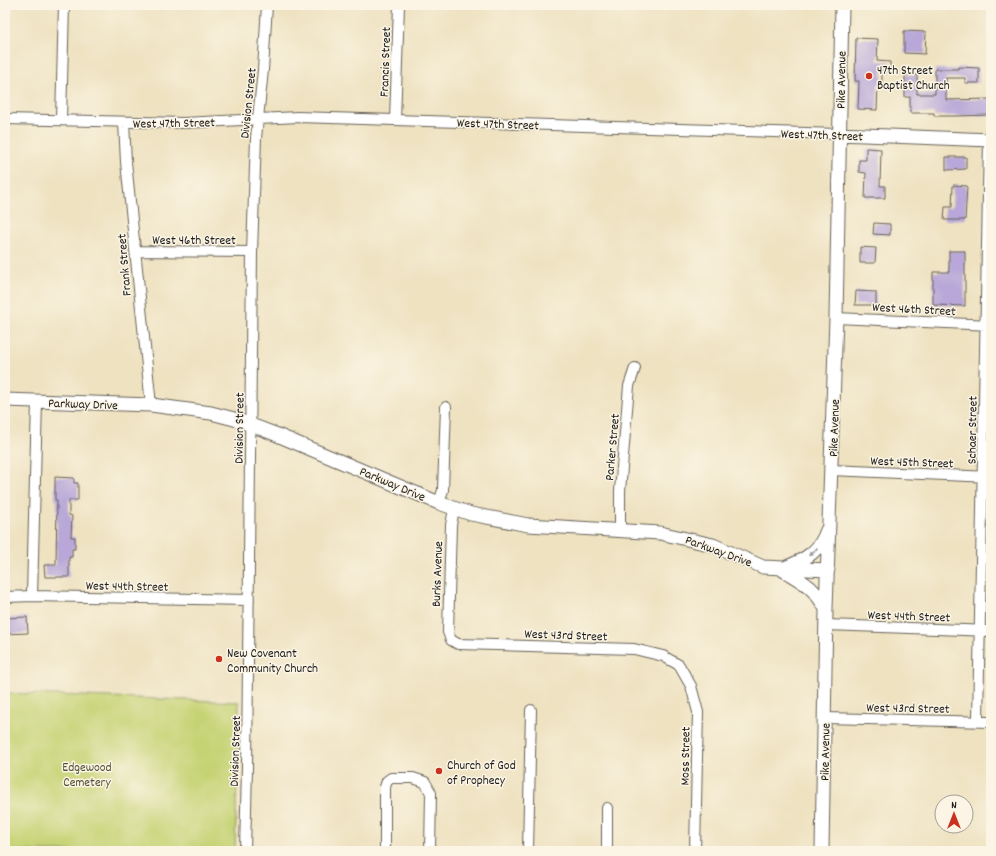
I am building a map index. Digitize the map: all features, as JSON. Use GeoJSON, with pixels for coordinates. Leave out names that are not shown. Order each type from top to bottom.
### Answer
{"type":"FeatureCollection","features":[{"type":"Feature","properties":{"kind":"street"},"geometry":{"type":"LineString","coordinates":[[61,120],[64,5]]}},
{"type":"Feature","properties":{"kind":"street","name":"Division Street"},"geometry":{"type":"LineString","coordinates":[[245,851],[252,425],[252,252],[258,118],[267,5]]}},
{"type":"Feature","properties":{"kind":"street","name":"Francis Street"},"geometry":{"type":"LineString","coordinates":[[395,120],[399,5]]}},
{"type":"Feature","properties":{"kind":"street","name":"Pike Avenue"},"geometry":{"type":"LineString","coordinates":[[822,851],[826,610],[836,318],[838,134],[842,5]]}},
{"type":"Feature","properties":{"kind":"street","name":"West 47th Street"},"geometry":{"type":"LineString","coordinates":[[5,118],[184,123],[298,117],[990,140]]}},
{"type":"Feature","properties":{"kind":"street","name":"Frank Street"},"geometry":{"type":"LineString","coordinates":[[124,122],[126,162],[151,405]]}},
{"type":"Feature","properties":{"kind":"street","name":"Schaer Street"},"geometry":{"type":"LineString","coordinates":[[978,721],[980,631],[987,477],[990,140]]}},
{"type":"Feature","properties":{"kind":"street","name":"West 46th Street"},"geometry":{"type":"LineString","coordinates":[[136,251],[252,252]]}},
{"type":"Feature","properties":{"kind":"street","name":"West 46th Street"},"geometry":{"type":"LineString","coordinates":[[836,318],[989,325]]}},
{"type":"Feature","properties":{"kind":"street","name":"Parker Street"},"geometry":{"type":"LineString","coordinates":[[620,530],[620,492],[629,386],[635,368]]}},
{"type":"Feature","properties":{"kind":"street","name":"Parkway Drive"},"geometry":{"type":"LineString","coordinates":[[5,400],[151,405],[211,413],[252,425],[454,509],[503,522],[528,525],[660,533],[687,538],[726,550],[763,566],[782,569],[828,570]]}},
{"type":"Feature","properties":{"kind":"street"},"geometry":{"type":"LineString","coordinates":[[32,596],[37,402]]}},
{"type":"Feature","properties":{"kind":"street"},"geometry":{"type":"LineString","coordinates":[[439,502],[443,490],[446,407]]}},
{"type":"Feature","properties":{"kind":"street","name":"West 45th Street"},"geometry":{"type":"LineString","coordinates":[[831,470],[987,477]]}},
{"type":"Feature","properties":{"kind":"street","name":"Burks Avenue"},"geometry":{"type":"LineString","coordinates":[[450,640],[448,632],[450,544],[454,509]]}},
{"type":"Feature","properties":{"kind":"street"},"geometry":{"type":"LineString","coordinates":[[782,569],[803,560],[815,552],[824,540],[829,522]]}},
{"type":"Feature","properties":{"kind":"street","name":"Parkway Drive"},"geometry":{"type":"LineString","coordinates":[[782,569],[809,585],[818,594],[826,610]]}},
{"type":"Feature","properties":{"kind":"street","name":"West 44th Street"},"geometry":{"type":"LineString","coordinates":[[5,598],[32,596],[249,600]]}},
{"type":"Feature","properties":{"kind":"street","name":"West 44th Street"},"geometry":{"type":"LineString","coordinates":[[826,624],[991,631]]}},
{"type":"Feature","properties":{"kind":"street","name":"West 43rd Street"},"geometry":{"type":"LineString","coordinates":[[450,640],[458,644],[634,649],[663,656],[679,665]]}},
{"type":"Feature","properties":{"kind":"street","name":"Moss Street"},"geometry":{"type":"LineString","coordinates":[[679,665],[691,686],[698,712],[695,851]]}},
{"type":"Feature","properties":{"kind":"street"},"geometry":{"type":"LineString","coordinates":[[528,851],[531,710]]}},
{"type":"Feature","properties":{"kind":"street","name":"West 43rd Street"},"geometry":{"type":"LineString","coordinates":[[825,718],[991,722]]}},
{"type":"Feature","properties":{"kind":"street"},"geometry":{"type":"LineString","coordinates":[[385,851],[385,787],[387,781],[391,778],[419,779],[428,786],[431,793],[430,851]]}},
{"type":"Feature","properties":{"kind":"street"},"geometry":{"type":"LineString","coordinates":[[607,808],[607,851]]}},
{"type":"Feature","properties":{"kind":"green space","name":"Edgewood Cemetery"},"geometry":{"type":"Polygon","coordinates":[[[5,693],[239,702],[235,851],[5,851],[5,693]]]}},
{"type":"Feature","properties":{"kind":"building"},"geometry":{"type":"Polygon","coordinates":[[[904,31],[926,32],[925,54],[904,53],[904,31]]]}},
{"type":"Feature","properties":{"kind":"building","name":"47th Street Baptist Church"},"geometry":{"type":"Polygon","coordinates":[[[856,38],[878,39],[877,61],[890,62],[890,72],[882,71],[882,84],[878,84],[877,110],[858,109],[859,81],[855,81],[856,38]]]}},
{"type":"Feature","properties":{"kind":"building"},"geometry":{"type":"Polygon","coordinates":[[[958,67],[979,68],[979,83],[965,83],[965,78],[946,78],[946,100],[991,99],[991,115],[934,116],[934,113],[910,113],[910,97],[905,97],[905,75],[917,75],[917,94],[935,94],[935,69],[958,69],[958,67]]]}},
{"type":"Feature","properties":{"kind":"building"},"geometry":{"type":"Polygon","coordinates":[[[866,148],[881,149],[880,186],[885,186],[885,198],[865,198],[866,173],[859,172],[859,160],[866,160],[866,148]]]}},
{"type":"Feature","properties":{"kind":"building"},"geometry":{"type":"Polygon","coordinates":[[[946,157],[966,157],[966,169],[946,170],[946,157]]]}},
{"type":"Feature","properties":{"kind":"building"},"geometry":{"type":"Polygon","coordinates":[[[953,185],[967,186],[965,220],[944,220],[945,207],[952,207],[953,185]]]}},
{"type":"Feature","properties":{"kind":"building"},"geometry":{"type":"Polygon","coordinates":[[[874,223],[890,224],[890,235],[873,234],[874,223]]]}},
{"type":"Feature","properties":{"kind":"building"},"geometry":{"type":"Polygon","coordinates":[[[860,247],[876,248],[875,263],[860,263],[860,247]]]}},
{"type":"Feature","properties":{"kind":"building"},"geometry":{"type":"Polygon","coordinates":[[[949,251],[965,251],[965,306],[933,305],[933,272],[949,272],[949,251]]]}},
{"type":"Feature","properties":{"kind":"building"},"geometry":{"type":"Polygon","coordinates":[[[856,291],[876,292],[876,305],[855,305],[856,291]]]}},
{"type":"Feature","properties":{"kind":"building"},"geometry":{"type":"Polygon","coordinates":[[[55,477],[74,478],[74,483],[78,483],[78,500],[69,500],[69,515],[72,516],[71,537],[75,537],[75,549],[72,549],[72,557],[69,557],[69,577],[45,577],[44,565],[56,565],[57,500],[55,500],[55,477]]]}},
{"type":"Feature","properties":{"kind":"building"},"geometry":{"type":"Polygon","coordinates":[[[27,617],[28,633],[5,634],[5,618],[27,617]]]}},
{"type":"Feature","properties":{"kind":"place","name":"47th Street Baptist Church"},"geometry":{"type":"Point","coordinates":[869,76]}},
{"type":"Feature","properties":{"kind":"place","name":"New Covenant Community Church"},"geometry":{"type":"Point","coordinates":[219,659]}},
{"type":"Feature","properties":{"kind":"place","name":"Church of God of Prophecy"},"geometry":{"type":"Point","coordinates":[439,771]}}]}
